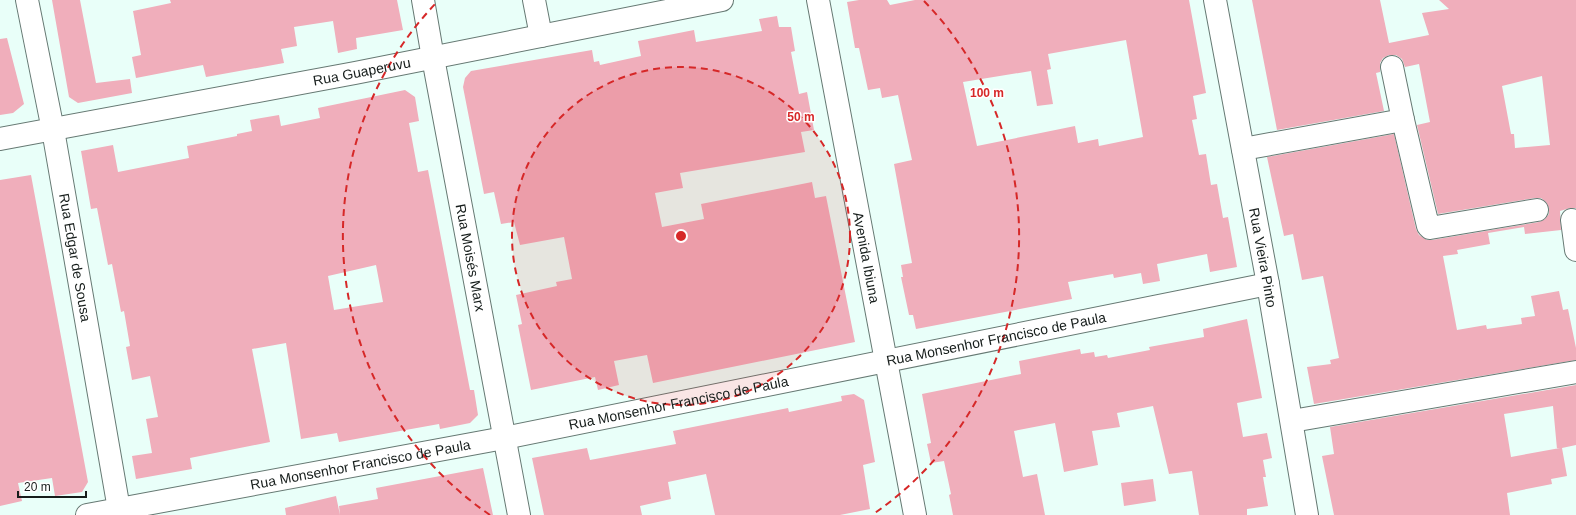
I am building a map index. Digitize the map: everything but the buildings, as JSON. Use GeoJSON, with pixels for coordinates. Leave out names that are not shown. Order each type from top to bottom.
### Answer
{"type":"FeatureCollection","features":[{"type":"Feature","properties":{"kind":"street","name":"Rua Edgar de Sousa"},"geometry":{"type":"LineString","coordinates":[[27,0],[53,130],[119,512]]}},
{"type":"Feature","properties":{"kind":"street","name":"Rua Moisés Marx"},"geometry":{"type":"LineString","coordinates":[[424,0],[433,58],[519,515]]}},
{"type":"Feature","properties":{"kind":"street"},"geometry":{"type":"LineString","coordinates":[[534,0],[540,36]]}},
{"type":"Feature","properties":{"kind":"street","name":"Rua Guaperuvu"},"geometry":{"type":"LineString","coordinates":[[0,139],[433,58],[540,36],[638,8],[722,0]]}},
{"type":"Feature","properties":{"kind":"street","name":"Avenida Ibiuna"},"geometry":{"type":"LineString","coordinates":[[818,0],[915,515]]}},
{"type":"Feature","properties":{"kind":"street","name":"Rua Vieira Pinto"},"geometry":{"type":"LineString","coordinates":[[1215,0],[1268,284],[1307,515]]}},
{"type":"Feature","properties":{"kind":"street"},"geometry":{"type":"LineString","coordinates":[[1392,67],[1428,226],[1430,228],[1537,210]]}},
{"type":"Feature","properties":{"kind":"street"},"geometry":{"type":"LineString","coordinates":[[1243,148],[1403,120]]}},
{"type":"Feature","properties":{"kind":"street"},"geometry":{"type":"LineString","coordinates":[[1572,220],[1576,250]]}},
{"type":"Feature","properties":{"kind":"street","name":"Rua Monsenhor Francisco de Paula"},"geometry":{"type":"LineString","coordinates":[[87,515],[119,512],[504,438],[1268,284]]}},
{"type":"Feature","properties":{"kind":"street"},"geometry":{"type":"LineString","coordinates":[[1292,421],[1576,372]]}}]}
